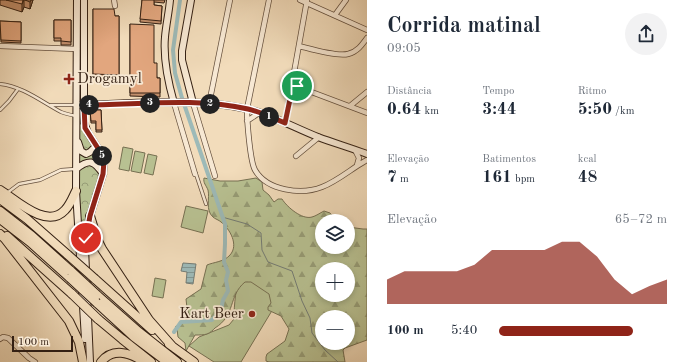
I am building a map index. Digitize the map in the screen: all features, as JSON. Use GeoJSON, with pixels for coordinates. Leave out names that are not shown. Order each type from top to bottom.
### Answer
{"type":"FeatureCollection","features":[{"type":"Feature","properties":{"kind":"highway"},"geometry":{"type":"LineString","coordinates":[[2,194],[37,214],[52,217],[59,215],[66,209],[76,191]]}},
{"type":"Feature","properties":{"kind":"highway"},"geometry":{"type":"LineString","coordinates":[[2,194],[27,219],[95,279],[172,346],[194,362]]}},
{"type":"Feature","properties":{"kind":"highway"},"geometry":{"type":"LineString","coordinates":[[0,211],[32,236],[97,299],[134,338],[167,362]]}},
{"type":"Feature","properties":{"kind":"highway"},"geometry":{"type":"LineString","coordinates":[[90,216],[97,239],[102,248],[149,320],[172,346]]}},
{"type":"Feature","properties":{"kind":"highway"},"geometry":{"type":"LineString","coordinates":[[0,219],[70,274]]}},
{"type":"Feature","properties":{"kind":"highway"},"geometry":{"type":"LineString","coordinates":[[0,231],[36,261],[122,340],[150,362]]}},
{"type":"Feature","properties":{"kind":"highway"},"geometry":{"type":"LineString","coordinates":[[0,234],[69,321],[79,342],[84,362]]}},
{"type":"Feature","properties":{"kind":"highway"},"geometry":{"type":"LineString","coordinates":[[97,299],[177,362]]}},
{"type":"Feature","properties":{"kind":"highway"},"geometry":{"type":"LineString","coordinates":[[101,362],[111,354],[119,352],[145,362]]}},
{"type":"Feature","properties":{"kind":"main road"},"geometry":{"type":"LineString","coordinates":[[77,0],[76,191],[85,341],[84,362]]}},
{"type":"Feature","properties":{"kind":"main road"},"geometry":{"type":"LineString","coordinates":[[84,0],[85,128],[104,161],[103,174],[90,216],[86,238],[85,253],[90,362]]}},
{"type":"Feature","properties":{"kind":"main road"},"geometry":{"type":"LineString","coordinates":[[170,0],[165,37],[165,65],[171,91],[176,103]]}},
{"type":"Feature","properties":{"kind":"main road"},"geometry":{"type":"LineString","coordinates":[[191,0],[182,51],[182,60],[191,103]]}},
{"type":"Feature","properties":{"kind":"main road"},"geometry":{"type":"LineString","coordinates":[[164,103],[170,98],[171,91]]}},
{"type":"Feature","properties":{"kind":"main road"},"geometry":{"type":"LineString","coordinates":[[77,105],[191,103],[247,109],[367,154]]}},
{"type":"Feature","properties":{"kind":"main road"},"geometry":{"type":"LineString","coordinates":[[77,139],[80,149],[84,153],[90,152],[96,146]]}},
{"type":"Feature","properties":{"kind":"main road"},"geometry":{"type":"LineString","coordinates":[[76,170],[84,163],[91,162],[96,165],[103,174]]}},
{"type":"Feature","properties":{"kind":"street"},"geometry":{"type":"LineString","coordinates":[[114,0],[115,6]]}},
{"type":"Feature","properties":{"kind":"street"},"geometry":{"type":"LineString","coordinates":[[200,128],[198,108],[199,106],[206,104],[230,0]]}},
{"type":"Feature","properties":{"kind":"street"},"geometry":{"type":"LineString","coordinates":[[269,0],[247,109],[247,121],[255,170],[266,181],[278,187],[292,191],[304,191],[317,189],[331,183],[367,160]]}},
{"type":"Feature","properties":{"kind":"street"},"geometry":{"type":"LineString","coordinates":[[300,0],[306,1],[367,30]]}},
{"type":"Feature","properties":{"kind":"street"},"geometry":{"type":"LineString","coordinates":[[335,15],[346,0]]}},
{"type":"Feature","properties":{"kind":"street"},"geometry":{"type":"LineString","coordinates":[[285,123],[293,85],[306,1]]}},
{"type":"Feature","properties":{"kind":"street"},"geometry":{"type":"LineString","coordinates":[[299,46],[340,54],[349,54],[361,47],[367,38]]}},
{"type":"Feature","properties":{"kind":"street"},"geometry":{"type":"LineString","coordinates":[[0,46],[77,48]]}},
{"type":"Feature","properties":{"kind":"street"},"geometry":{"type":"LineString","coordinates":[[293,85],[367,113]]}},
{"type":"Feature","properties":{"kind":"street"},"geometry":{"type":"LineString","coordinates":[[350,106],[367,92]]}},
{"type":"Feature","properties":{"kind":"street"},"geometry":{"type":"LineString","coordinates":[[176,103],[196,174]]}},
{"type":"Feature","properties":{"kind":"street"},"geometry":{"type":"LineString","coordinates":[[191,103],[215,176]]}},
{"type":"Feature","properties":{"kind":"street"},"geometry":{"type":"LineString","coordinates":[[247,121],[258,112]]}},
{"type":"Feature","properties":{"kind":"street"},"geometry":{"type":"LineString","coordinates":[[296,156],[319,137]]}},
{"type":"Feature","properties":{"kind":"street"},"geometry":{"type":"LineString","coordinates":[[355,150],[359,158],[357,166]]}},
{"type":"Feature","properties":{"kind":"street"},"geometry":{"type":"LineString","coordinates":[[0,338],[8,338],[35,362]]}},
{"type":"Feature","properties":{"kind":"lane"},"geometry":{"type":"LineString","coordinates":[[0,84],[18,89],[62,112],[77,116]]}},
{"type":"Feature","properties":{"kind":"lane"},"geometry":{"type":"LineString","coordinates":[[0,110],[18,89]]}},
{"type":"Feature","properties":{"kind":"lane"},"geometry":{"type":"LineString","coordinates":[[51,105],[77,105]]}},
{"type":"Feature","properties":{"kind":"lane"},"geometry":{"type":"LineString","coordinates":[[2,194],[19,184],[40,180],[61,170],[76,170]]}},
{"type":"Feature","properties":{"kind":"lane"},"geometry":{"type":"LineString","coordinates":[[196,174],[206,204]]}},
{"type":"Feature","properties":{"kind":"green space"},"geometry":{"type":"Polygon","coordinates":[[[79,107],[82,107],[82,126],[85,133],[101,158],[101,168],[85,227],[83,248],[84,264],[78,200],[79,107]]]}},
{"type":"Feature","properties":{"kind":"green space"},"geometry":{"type":"Polygon","coordinates":[[[123,147],[133,149],[129,171],[119,169],[123,147]]]}},
{"type":"Feature","properties":{"kind":"green space"},"geometry":{"type":"Polygon","coordinates":[[[135,151],[145,153],[141,173],[131,171],[135,151]]]}},
{"type":"Feature","properties":{"kind":"green space"},"geometry":{"type":"Polygon","coordinates":[[[148,154],[157,156],[153,175],[144,173],[148,154]]]}},
{"type":"Feature","properties":{"kind":"green space"},"geometry":{"type":"Polygon","coordinates":[[[204,178],[220,181],[238,181],[256,178],[262,182],[263,190],[274,202],[278,199],[282,199],[287,206],[299,215],[304,217],[315,216],[315,254],[355,254],[355,228],[367,229],[367,340],[355,344],[355,310],[315,310],[315,350],[343,350],[345,362],[266,361],[267,354],[285,341],[289,329],[281,316],[268,310],[271,303],[269,294],[251,282],[245,282],[240,287],[222,323],[208,334],[195,335],[186,351],[185,343],[178,337],[177,329],[175,327],[190,317],[186,299],[201,289],[207,265],[228,257],[233,251],[234,247],[230,233],[220,221],[213,217],[209,211],[208,190],[204,183],[204,178]]]}},
{"type":"Feature","properties":{"kind":"green space"},"geometry":{"type":"Polygon","coordinates":[[[186,206],[208,211],[203,233],[181,227],[186,206]]]}},
{"type":"Feature","properties":{"kind":"green space"},"geometry":{"type":"Polygon","coordinates":[[[324,211],[331,214],[319,214],[324,211]]]}},
{"type":"Feature","properties":{"kind":"green space","name":"Kart Beer"},"geometry":{"type":"Polygon","coordinates":[[[240,273],[279,299],[241,362],[214,362],[189,346],[199,337],[229,325],[234,319],[237,284],[240,273]]]}},
{"type":"Feature","properties":{"kind":"green space"},"geometry":{"type":"Polygon","coordinates":[[[155,278],[166,280],[163,298],[152,296],[155,278]]]}},
{"type":"Feature","properties":{"kind":"water"},"geometry":{"type":"Polygon","coordinates":[[[183,263],[196,264],[193,284],[186,283],[187,272],[181,271],[183,263]]]}},
{"type":"Feature","properties":{"kind":"building"},"geometry":{"type":"Polygon","coordinates":[[[6,0],[23,0],[22,4],[6,0]]]}},
{"type":"Feature","properties":{"kind":"building"},"geometry":{"type":"Polygon","coordinates":[[[142,0],[154,0],[154,5],[162,6],[161,21],[140,19],[142,0]]]}},
{"type":"Feature","properties":{"kind":"building"},"geometry":{"type":"Polygon","coordinates":[[[93,9],[114,9],[115,16],[119,16],[119,75],[93,74],[93,9]]]}},
{"type":"Feature","properties":{"kind":"building"},"geometry":{"type":"Polygon","coordinates":[[[54,20],[71,20],[71,42],[61,41],[61,38],[54,38],[54,20]]]}},
{"type":"Feature","properties":{"kind":"building"},"geometry":{"type":"Polygon","coordinates":[[[0,21],[21,22],[21,41],[1,40],[0,21]]]}},
{"type":"Feature","properties":{"kind":"building"},"geometry":{"type":"Polygon","coordinates":[[[130,24],[154,25],[154,63],[157,63],[157,78],[160,78],[160,93],[130,93],[130,24]]]}},
{"type":"Feature","properties":{"kind":"building"},"geometry":{"type":"Polygon","coordinates":[[[90,110],[101,110],[102,130],[96,130],[96,121],[91,121],[90,110]]]}},
{"type":"Feature","properties":{"kind":"waterway"},"geometry":{"type":"LineString","coordinates":[[174,332],[181,322],[212,320],[221,310],[223,300],[228,291],[226,280],[228,272],[224,262],[225,224],[182,98],[175,73],[173,50],[180,0]]}},
{"type":"Feature","properties":{"kind":"waterway"},"geometry":{"type":"LineString","coordinates":[[222,217],[247,224],[261,233],[262,250],[268,262],[292,271],[302,301],[310,318],[312,333],[325,350],[338,362]]}},
{"type":"Feature","properties":{"kind":"place","name":"Drogamyl"},"geometry":{"type":"Point","coordinates":[69,79]}},
{"type":"Feature","properties":{"kind":"place","name":"Kart Beer"},"geometry":{"type":"Point","coordinates":[252,314]}},
{"type":"Feature","properties":{"kind":"route"},"geometry":{"type":"LineString","coordinates":[[86,238],[90,216],[103,174],[104,161],[101,153],[85,128],[84,105],[174,103],[209,104],[247,109],[285,123],[293,85],[297,86]]}}]}
